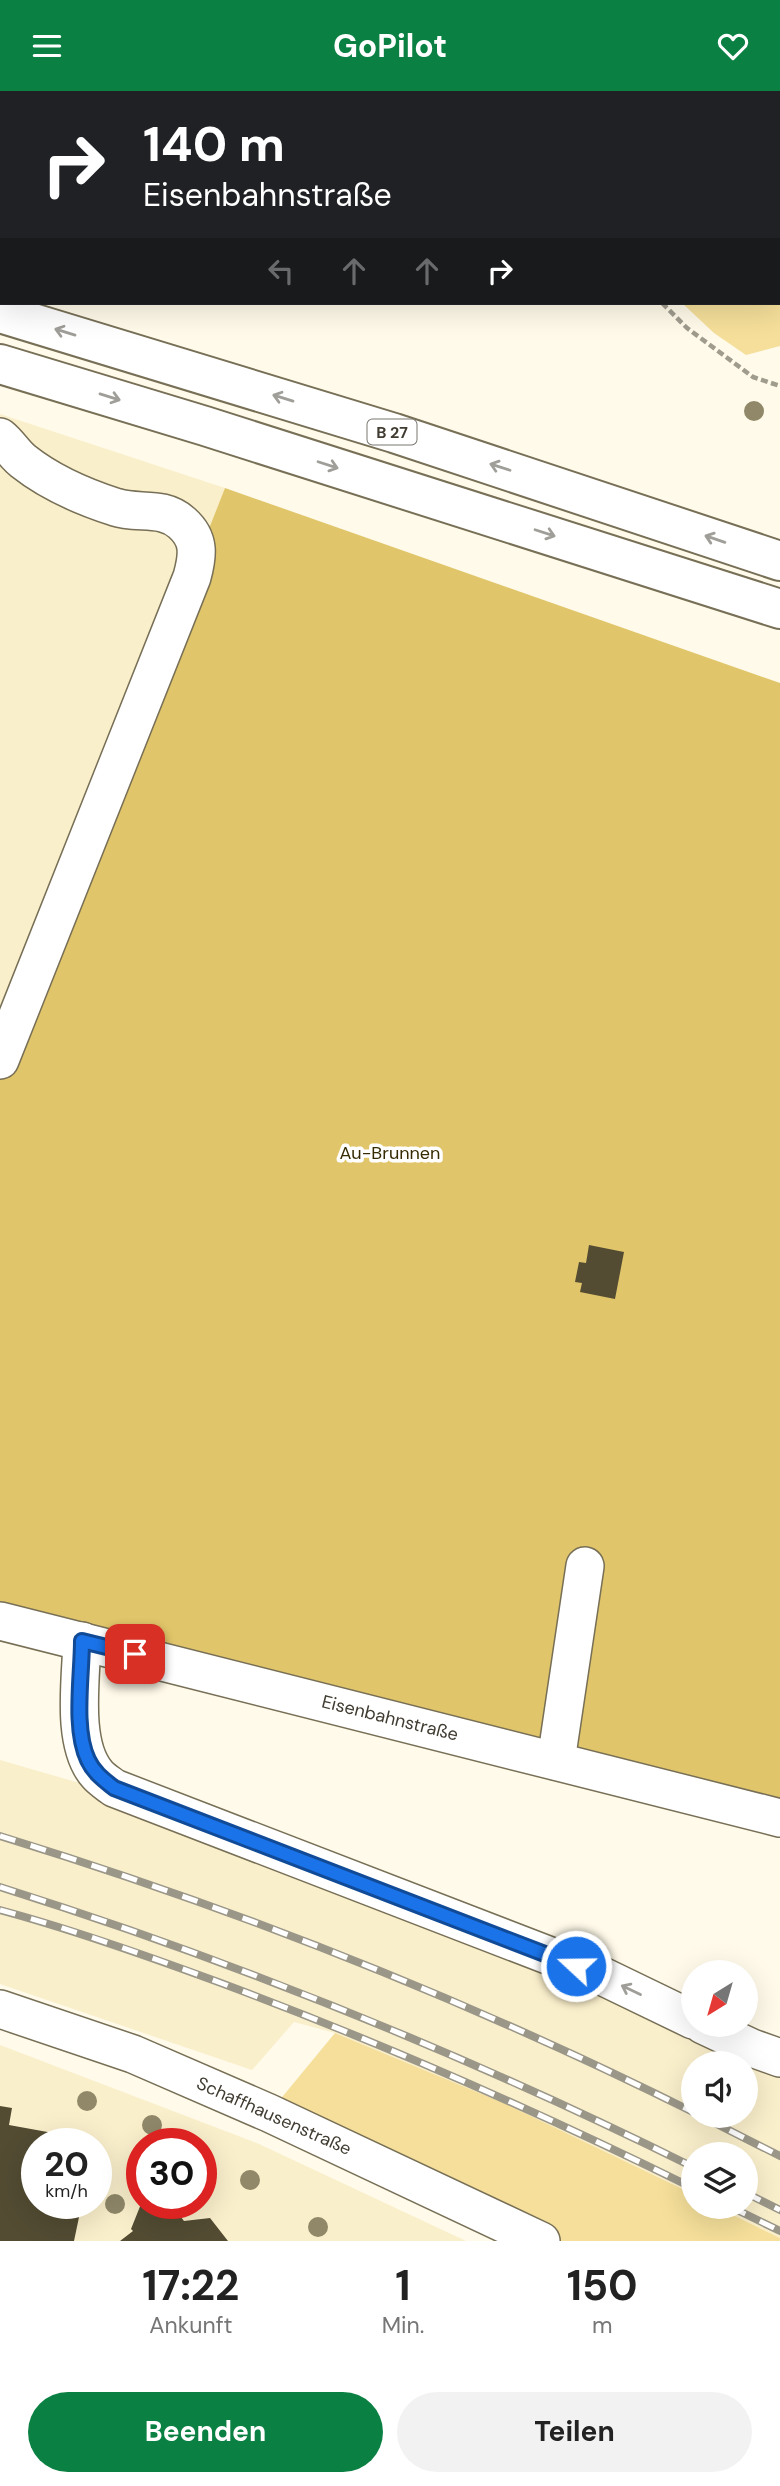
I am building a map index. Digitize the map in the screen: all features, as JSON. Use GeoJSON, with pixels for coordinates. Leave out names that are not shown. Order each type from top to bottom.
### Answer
{"type":"FeatureCollection","features":[{"type":"Feature","properties":{"kind":"highway","name":"B 27"},"geometry":{"type":"LineString","coordinates":[[0,313],[394,433],[780,561]]}},
{"type":"Feature","properties":{"kind":"highway"},"geometry":{"type":"LineString","coordinates":[[0,364],[205,426],[780,609]]}},
{"type":"Feature","properties":{"kind":"street"},"geometry":{"type":"LineString","coordinates":[[0,437],[20,459],[39,472],[83,494],[118,509],[163,512],[179,521],[193,534],[197,545],[197,561],[0,1059]]}},
{"type":"Feature","properties":{"kind":"street"},"geometry":{"type":"LineString","coordinates":[[556,1761],[585,1566]]}},
{"type":"Feature","properties":{"kind":"street","name":"Eisenbahnstraße"},"geometry":{"type":"LineString","coordinates":[[0,1621],[780,1818]]}},
{"type":"Feature","properties":{"kind":"street"},"geometry":{"type":"LineString","coordinates":[[82,1641],[80,1718],[83,1748],[98,1775],[114,1788],[601,1976],[681,2014]]}},
{"type":"Feature","properties":{"kind":"street","name":"Schaffhausenstraße"},"geometry":{"type":"LineString","coordinates":[[0,2009],[145,2059],[269,2113],[541,2241]]}},
{"type":"Feature","properties":{"kind":"street"},"geometry":{"type":"LineString","coordinates":[[729,2037],[780,2058]]}},
{"type":"Feature","properties":{"kind":"path"},"geometry":{"type":"LineString","coordinates":[[664,305],[687,328],[753,377],[780,386]]}},
{"type":"Feature","properties":{"kind":"shaded area"},"geometry":{"type":"Polygon","coordinates":[[[684,305],[780,305],[780,346],[746,355],[714,333],[684,305]]]}},
{"type":"Feature","properties":{"kind":"shaded area"},"geometry":{"type":"Polygon","coordinates":[[[0,414],[225,488],[0,1058],[0,414]]]}},
{"type":"Feature","properties":{"kind":"shaded area"},"geometry":{"type":"Polygon","coordinates":[[[0,1760],[228,1826],[681,2025],[681,2037],[707,2037],[739,2051],[681,2051],[681,2128],[758,2128],[758,2059],[780,2069],[780,2238],[741,2219],[758,2219],[758,2142],[681,2142],[681,2188],[506,2104],[335,2033],[294,2022],[252,2070],[0,1984],[0,1760]]]}},
{"type":"Feature","properties":{"kind":"shaded area"},"geometry":{"type":"Polygon","coordinates":[[[335,2033],[506,2104],[681,2188],[681,2219],[741,2219],[780,2238],[780,2241],[541,2241],[269,2113],[335,2033]]]}},
{"type":"Feature","properties":{"kind":"shaded area"},"geometry":{"type":"Polygon","coordinates":[[[0,2045],[259,2144],[466,2241],[0,2241],[0,2045]]]}},
{"type":"Feature","properties":{"kind":"green space","name":"Au-Brunnen"},"geometry":{"type":"Polygon","coordinates":[[[225,488],[780,683],[780,1818],[0,1621],[0,1058],[225,488]]]}},
{"type":"Feature","properties":{"kind":"building"},"geometry":{"type":"Polygon","coordinates":[[[589,1245],[624,1252],[615,1299],[580,1292],[582,1283],[575,1282],[579,1262],[586,1263],[589,1245]]]}},
{"type":"Feature","properties":{"kind":"building"},"geometry":{"type":"Polygon","coordinates":[[[0,2106],[12,2108],[9,2125],[26,2128],[21,2128],[21,2219],[79,2219],[74,2241],[0,2241],[0,2106]]]}},
{"type":"Feature","properties":{"kind":"building"},"geometry":{"type":"Polygon","coordinates":[[[135,2219],[211,2219],[228,2241],[120,2241],[133,2231],[131,2229],[135,2219]]]}},
{"type":"Feature","properties":{"kind":"railway"},"geometry":{"type":"LineString","coordinates":[[0,1836],[177,1894],[352,1960],[524,2032],[681,2106]]}},
{"type":"Feature","properties":{"kind":"railway"},"geometry":{"type":"LineString","coordinates":[[0,1887],[177,1947],[352,2014],[524,2087],[681,2161]]}},
{"type":"Feature","properties":{"kind":"railway"},"geometry":{"type":"LineString","coordinates":[[0,1910],[139,1953],[341,2030],[577,2132],[681,2182]]}},
{"type":"Feature","properties":{"kind":"railway"},"geometry":{"type":"LineString","coordinates":[[725,2128],[780,2156]]}},
{"type":"Feature","properties":{"kind":"railway"},"geometry":{"type":"LineString","coordinates":[[758,2199],[780,2210]]}},
{"type":"Feature","properties":{"kind":"railway"},"geometry":{"type":"LineString","coordinates":[[756,2219],[780,2231]]}},
{"type":"Feature","properties":{"kind":"route"},"geometry":{"type":"LineString","coordinates":[[135,1654],[82,1641],[80,1718],[83,1748],[98,1775],[114,1788],[576,1966]]}}]}
